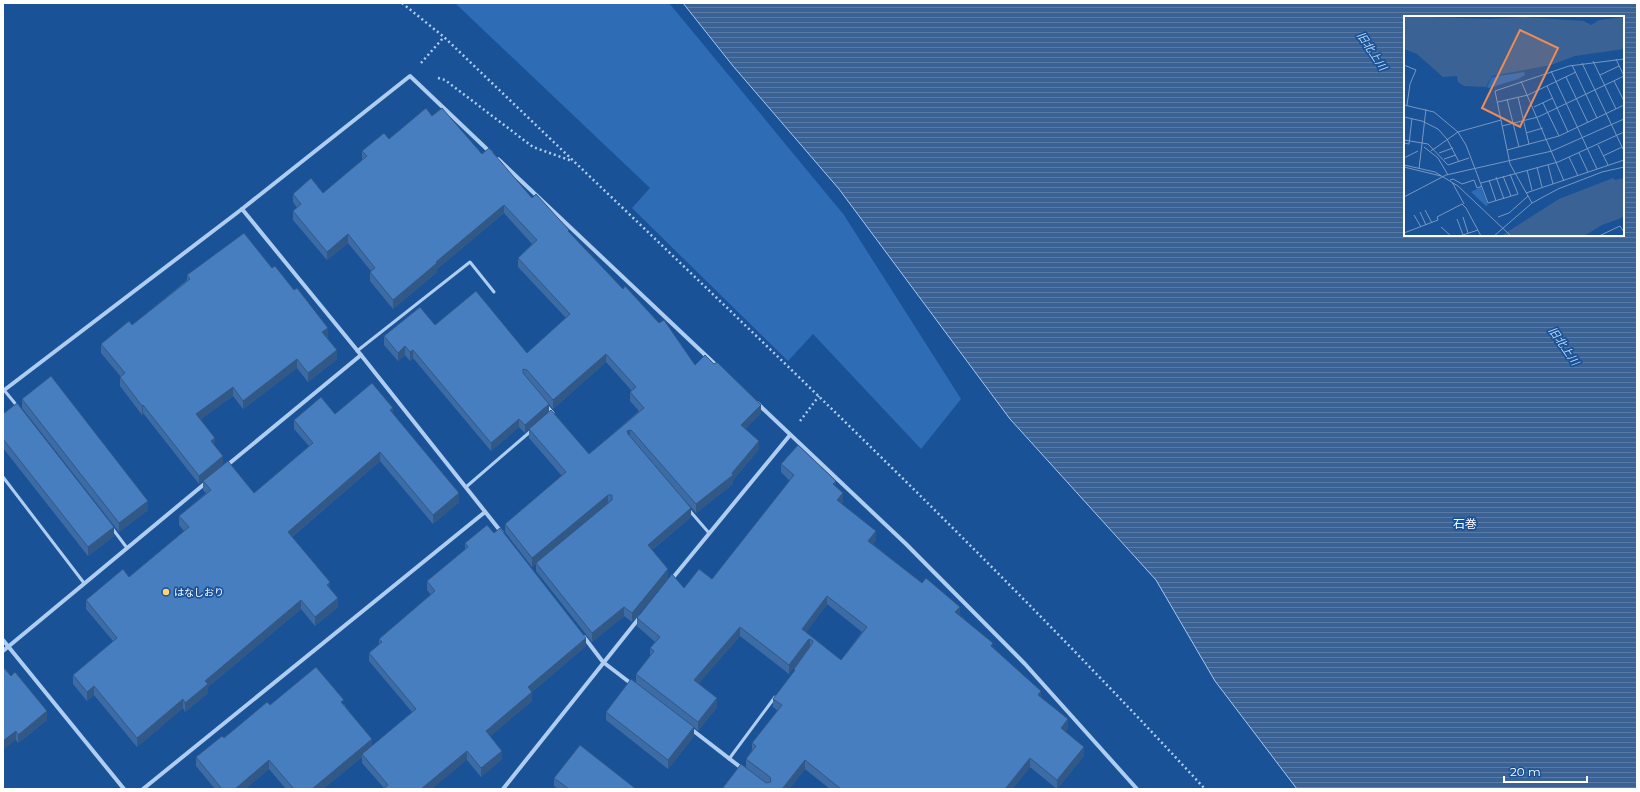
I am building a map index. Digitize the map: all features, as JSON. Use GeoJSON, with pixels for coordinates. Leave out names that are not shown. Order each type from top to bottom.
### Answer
{"type":"FeatureCollection","features":[{"type":"Feature","properties":{"kind":"street"},"geometry":{"type":"LineString","coordinates":[[4,390],[242,209],[410,76],[721,370]]}},
{"type":"Feature","properties":{"kind":"street"},"geometry":{"type":"LineString","coordinates":[[242,209],[361,355],[504,536]]}},
{"type":"Feature","properties":{"kind":"street"},"geometry":{"type":"LineString","coordinates":[[219,472],[361,355]]}},
{"type":"Feature","properties":{"kind":"street"},"geometry":{"type":"LineString","coordinates":[[756,402],[906,544],[1025,664],[1137,789]]}},
{"type":"Feature","properties":{"kind":"street"},"geometry":{"type":"LineString","coordinates":[[668,582],[790,435]]}},
{"type":"Feature","properties":{"kind":"street"},"geometry":{"type":"LineString","coordinates":[[3,651],[213,477]]}},
{"type":"Feature","properties":{"kind":"street"},"geometry":{"type":"LineString","coordinates":[[143,789],[485,512]]}},
{"type":"Feature","properties":{"kind":"street"},"geometry":{"type":"LineString","coordinates":[[503,789],[643,613]]}},
{"type":"Feature","properties":{"kind":"street"},"geometry":{"type":"LineString","coordinates":[[579,632],[603,662],[634,686]]}},
{"type":"Feature","properties":{"kind":"street"},"geometry":{"type":"LineString","coordinates":[[3,640],[124,789]]}},
{"type":"Feature","properties":{"kind":"street"},"geometry":{"type":"LineString","coordinates":[[685,725],[746,772]]}},
{"type":"Feature","properties":{"kind":"lane"},"geometry":{"type":"LineString","coordinates":[[357,351],[470,262],[494,292]]}},
{"type":"Feature","properties":{"kind":"lane"},"geometry":{"type":"LineString","coordinates":[[4,390],[19,409]]}},
{"type":"Feature","properties":{"kind":"lane"},"geometry":{"type":"LineString","coordinates":[[544,402],[553,413],[547,418]]}},
{"type":"Feature","properties":{"kind":"lane"},"geometry":{"type":"LineString","coordinates":[[466,487],[536,428]]}},
{"type":"Feature","properties":{"kind":"lane"},"geometry":{"type":"LineString","coordinates":[[3,476],[84,583]]}},
{"type":"Feature","properties":{"kind":"lane"},"geometry":{"type":"LineString","coordinates":[[689,510],[709,533]]}},
{"type":"Feature","properties":{"kind":"lane"},"geometry":{"type":"LineString","coordinates":[[107,522],[127,548]]}},
{"type":"Feature","properties":{"kind":"lane"},"geometry":{"type":"LineString","coordinates":[[729,759],[777,696]]}},
{"type":"Feature","properties":{"kind":"path"},"geometry":{"type":"LineString","coordinates":[[402,3],[444,37],[819,396],[1137,716],[1205,789]]}},
{"type":"Feature","properties":{"kind":"path"},"geometry":{"type":"LineString","coordinates":[[410,76],[444,37]]}},
{"type":"Feature","properties":{"kind":"path"},"geometry":{"type":"LineString","coordinates":[[410,76],[428,76],[445,80],[533,147],[574,161]]}},
{"type":"Feature","properties":{"kind":"path"},"geometry":{"type":"LineString","coordinates":[[790,435],[819,396]]}},
{"type":"Feature","properties":{"kind":"shaded area"},"geometry":{"type":"Polygon","coordinates":[[[455,3],[669,3],[844,215],[961,399],[921,449],[813,334],[788,361],[632,208],[650,188],[455,3]]]}},
{"type":"Feature","properties":{"kind":"water","name":"旧北上川"},"geometry":{"type":"Polygon","coordinates":[[[683,3],[1637,3],[1637,789],[1297,789],[1215,681],[1156,580],[1010,419],[839,189],[733,66],[683,3]]]}},
{"type":"Feature","properties":{"kind":"building"},"geometry":{"type":"Polygon","coordinates":[[[426,108],[432,116],[442,108],[482,154],[489,148],[532,198],[536,194],[569,230],[568,231],[623,289],[625,286],[659,323],[664,320],[695,365],[705,355],[714,364],[717,362],[761,405],[741,425],[759,441],[732,473],[733,475],[696,504],[632,431],[627,431],[691,508],[648,545],[668,569],[632,613],[624,607],[592,633],[536,563],[612,500],[612,495],[608,495],[532,558],[505,524],[566,472],[529,429],[551,410],[589,454],[644,408],[630,392],[636,387],[606,354],[553,400],[527,370],[523,369],[523,373],[549,404],[525,425],[519,419],[491,443],[413,350],[410,352],[405,346],[398,353],[384,336],[420,307],[435,325],[476,291],[527,353],[570,314],[518,258],[537,240],[504,205],[393,300],[370,272],[375,268],[348,234],[327,252],[293,211],[301,204],[293,194],[311,178],[323,193],[367,156],[362,151],[384,133],[389,139],[426,108]]]}},
{"type":"Feature","properties":{"kind":"building"},"geometry":{"type":"Polygon","coordinates":[[[244,233],[272,268],[275,266],[294,290],[297,288],[328,328],[322,332],[337,350],[308,373],[297,359],[243,401],[233,387],[196,414],[215,438],[211,441],[223,456],[199,476],[120,377],[125,373],[101,344],[129,321],[132,325],[190,279],[187,275],[244,233]]]}},
{"type":"Feature","properties":{"kind":"building"},"geometry":{"type":"Polygon","coordinates":[[[51,376],[148,501],[119,523],[22,399],[51,376]]]}},
{"type":"Feature","properties":{"kind":"building"},"geometry":{"type":"Polygon","coordinates":[[[372,383],[393,408],[390,410],[459,493],[433,515],[380,452],[288,532],[330,582],[327,585],[338,598],[315,617],[301,600],[205,681],[208,684],[185,703],[183,699],[137,738],[94,686],[87,692],[73,675],[117,638],[86,600],[123,569],[129,577],[189,527],[179,516],[211,490],[203,481],[228,461],[254,493],[313,443],[294,420],[321,397],[335,414],[372,383]]]}},
{"type":"Feature","properties":{"kind":"building"},"geometry":{"type":"Polygon","coordinates":[[[17,403],[114,527],[88,547],[3,439],[3,414],[17,403]]]}},
{"type":"Feature","properties":{"kind":"building"},"geometry":{"type":"Polygon","coordinates":[[[798,445],[836,481],[833,484],[843,493],[837,500],[876,531],[868,541],[922,583],[926,578],[960,607],[955,612],[993,643],[991,646],[1041,691],[1038,695],[1068,719],[1061,728],[1084,747],[1057,780],[1030,758],[1005,789],[841,789],[805,760],[782,789],[722,789],[741,764],[766,783],[771,782],[770,777],[746,759],[756,746],[752,743],[782,705],[773,699],[795,670],[794,669],[813,641],[810,639],[808,640],[789,665],[740,627],[694,680],[717,698],[698,722],[636,674],[654,651],[650,648],[660,637],[637,618],[672,574],[684,588],[699,569],[712,579],[794,475],[781,464],[798,445]],[[827,596],[802,629],[841,660],[867,627],[827,596]]]}},
{"type":"Feature","properties":{"kind":"building"},"geometry":{"type":"Polygon","coordinates":[[[487,525],[494,533],[500,528],[586,638],[528,687],[532,692],[486,731],[502,751],[481,768],[467,751],[421,789],[383,789],[388,785],[362,754],[416,709],[369,653],[382,642],[379,639],[435,591],[427,581],[468,547],[465,543],[487,525]]]}},
{"type":"Feature","properties":{"kind":"building"},"geometry":{"type":"Polygon","coordinates":[[[3,667],[11,676],[15,672],[47,711],[18,735],[16,731],[3,741],[3,667]]]}},
{"type":"Feature","properties":{"kind":"building"},"geometry":{"type":"Polygon","coordinates":[[[316,667],[344,700],[341,702],[372,739],[312,789],[294,789],[269,760],[235,789],[222,789],[196,757],[222,736],[224,738],[267,702],[270,705],[316,667]]]}},
{"type":"Feature","properties":{"kind":"building"},"geometry":{"type":"Polygon","coordinates":[[[631,679],[694,727],[668,760],[606,712],[631,679]]]}},
{"type":"Feature","properties":{"kind":"building"},"geometry":{"type":"Polygon","coordinates":[[[580,745],[636,789],[569,789],[554,778],[580,745]]]}},
{"type":"Feature","properties":{"kind":"place","name":"はなしおり"},"geometry":{"type":"Point","coordinates":[166,592]}},
{"type":"Feature","properties":{"kind":"district","name":"石巻"},"geometry":{"type":"Point","coordinates":[1465,524]}}]}
